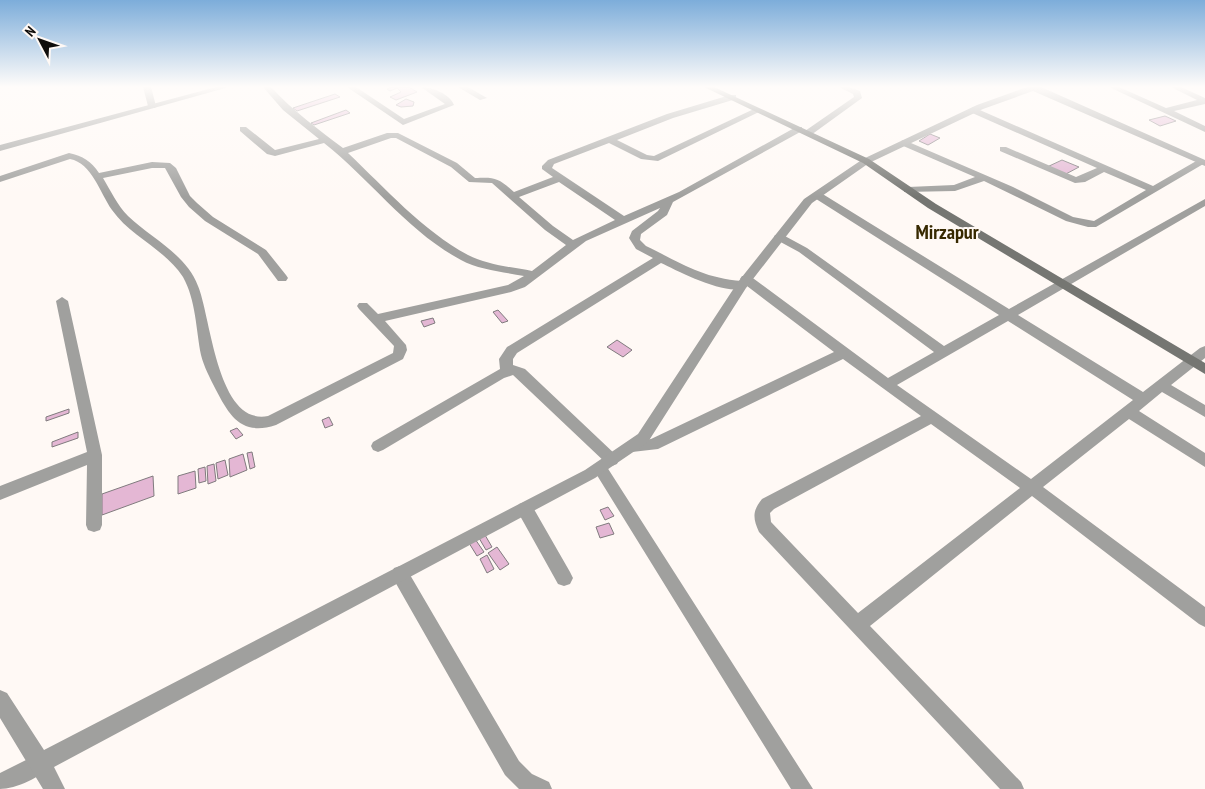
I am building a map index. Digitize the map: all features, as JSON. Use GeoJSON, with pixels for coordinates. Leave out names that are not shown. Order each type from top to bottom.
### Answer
{"type":"FeatureCollection","features":[{"type":"Feature","properties":{"kind":"main road"},"geometry":{"type":"LineString","coordinates":[[789,124],[866,161],[908,190],[1205,369]]}},
{"type":"Feature","properties":{"kind":"street"},"geometry":{"type":"LineString","coordinates":[[0,148],[88,124]]}},
{"type":"Feature","properties":{"kind":"street"},"geometry":{"type":"LineString","coordinates":[[307,124],[328,139],[416,224],[465,258],[478,263],[534,275]]}},
{"type":"Feature","properties":{"kind":"street"},"geometry":{"type":"LineString","coordinates":[[622,220],[547,169],[546,166],[551,162],[651,124]]}},
{"type":"Feature","properties":{"kind":"street"},"geometry":{"type":"LineString","coordinates":[[611,140],[644,157],[655,159],[730,124]]}},
{"type":"Feature","properties":{"kind":"street"},"geometry":{"type":"LineString","coordinates":[[375,319],[511,288],[521,284],[573,245],[597,231],[668,201],[816,124]]}},
{"type":"Feature","properties":{"kind":"street"},"geometry":{"type":"LineString","coordinates":[[0,784],[525,509],[606,464],[632,446],[642,438],[744,282],[808,201],[866,161],[944,124]]}},
{"type":"Feature","properties":{"kind":"street"},"geometry":{"type":"LineString","coordinates":[[1004,124],[1154,190]]}},
{"type":"Feature","properties":{"kind":"street"},"geometry":{"type":"LineString","coordinates":[[1117,124],[1203,162]]}},
{"type":"Feature","properties":{"kind":"street"},"geometry":{"type":"LineString","coordinates":[[1193,124],[1205,129]]}},
{"type":"Feature","properties":{"kind":"street"},"geometry":{"type":"LineString","coordinates":[[243,129],[270,152],[275,153],[328,139]]}},
{"type":"Feature","properties":{"kind":"street"},"geometry":{"type":"LineString","coordinates":[[342,152],[393,135],[458,167],[474,181],[491,179],[496,181],[548,228],[573,245]]}},
{"type":"Feature","properties":{"kind":"street"},"geometry":{"type":"LineString","coordinates":[[904,143],[1074,220],[1089,225],[1096,224],[1203,162]]}},
{"type":"Feature","properties":{"kind":"street"},"geometry":{"type":"LineString","coordinates":[[1003,149],[1075,180],[1082,180],[1104,168]]}},
{"type":"Feature","properties":{"kind":"street"},"geometry":{"type":"LineString","coordinates":[[0,179],[74,156],[82,160],[98,176],[117,210],[170,253],[189,279],[213,370],[230,404],[239,416],[260,424],[272,421],[398,356],[401,350],[400,345],[363,306]]}},
{"type":"Feature","properties":{"kind":"street"},"geometry":{"type":"LineString","coordinates":[[98,176],[152,165],[167,165],[171,168],[186,197],[193,206],[209,219],[262,252],[282,278]]}},
{"type":"Feature","properties":{"kind":"street"},"geometry":{"type":"LineString","coordinates":[[513,196],[560,178]]}},
{"type":"Feature","properties":{"kind":"street"},"geometry":{"type":"LineString","coordinates":[[908,190],[955,188],[983,178]]}},
{"type":"Feature","properties":{"kind":"street"},"geometry":{"type":"LineString","coordinates":[[817,195],[1143,399]]}},
{"type":"Feature","properties":{"kind":"street"},"geometry":{"type":"LineString","coordinates":[[668,201],[663,213],[636,233],[634,238],[636,243],[642,248],[708,281],[744,282],[1031,487],[1205,618]]}},
{"type":"Feature","properties":{"kind":"street"},"geometry":{"type":"LineString","coordinates":[[887,385],[1205,202]]}},
{"type":"Feature","properties":{"kind":"street"},"geometry":{"type":"LineString","coordinates":[[779,237],[803,250],[943,352]]}},
{"type":"Feature","properties":{"kind":"street"},"geometry":{"type":"LineString","coordinates":[[507,370],[506,359],[512,350],[661,258]]}},
{"type":"Feature","properties":{"kind":"street"},"geometry":{"type":"LineString","coordinates":[[62,301],[95,455],[94,525]]}},
{"type":"Feature","properties":{"kind":"street"},"geometry":{"type":"LineString","coordinates":[[857,625],[1205,350]]}},
{"type":"Feature","properties":{"kind":"street"},"geometry":{"type":"LineString","coordinates":[[632,446],[654,446],[844,352]]}},
{"type":"Feature","properties":{"kind":"street"},"geometry":{"type":"LineString","coordinates":[[378,446],[507,370],[520,372],[606,464],[803,789]]}},
{"type":"Feature","properties":{"kind":"street"},"geometry":{"type":"LineString","coordinates":[[1161,384],[1205,412]]}},
{"type":"Feature","properties":{"kind":"street"},"geometry":{"type":"LineString","coordinates":[[1128,411],[1205,461]]}},
{"type":"Feature","properties":{"kind":"street"},"geometry":{"type":"LineString","coordinates":[[932,417],[768,504],[762,510],[760,518],[765,527],[1014,789]]}},
{"type":"Feature","properties":{"kind":"street"},"geometry":{"type":"LineString","coordinates":[[0,493],[95,455]]}},
{"type":"Feature","properties":{"kind":"street"},"geometry":{"type":"LineString","coordinates":[[525,509],[564,578]]}},
{"type":"Feature","properties":{"kind":"street"},"geometry":{"type":"LineString","coordinates":[[400,574],[512,768],[525,781],[542,789]]}},
{"type":"Feature","properties":{"kind":"street"},"geometry":{"type":"LineString","coordinates":[[0,700],[55,789]]}},
{"type":"Feature","properties":{"kind":"building"},"geometry":{"type":"Polygon","coordinates":[[[930,134],[940,138],[928,145],[919,141],[930,134]]]}},
{"type":"Feature","properties":{"kind":"building"},"geometry":{"type":"Polygon","coordinates":[[[1062,160],[1079,167],[1064,175],[1047,167],[1062,160]]]}},
{"type":"Feature","properties":{"kind":"building"},"geometry":{"type":"Polygon","coordinates":[[[498,310],[508,321],[502,323],[493,312],[498,310]]]}},
{"type":"Feature","properties":{"kind":"building"},"geometry":{"type":"Polygon","coordinates":[[[433,318],[435,323],[424,327],[421,321],[433,318]]]}},
{"type":"Feature","properties":{"kind":"building"},"geometry":{"type":"Polygon","coordinates":[[[617,340],[632,350],[623,357],[607,347],[617,340]]]}},
{"type":"Feature","properties":{"kind":"building"},"geometry":{"type":"Polygon","coordinates":[[[69,409],[69,413],[46,421],[46,417],[69,409]]]}},
{"type":"Feature","properties":{"kind":"building"},"geometry":{"type":"Polygon","coordinates":[[[329,417],[333,425],[325,428],[322,420],[329,417]]]}},
{"type":"Feature","properties":{"kind":"building"},"geometry":{"type":"Polygon","coordinates":[[[237,428],[243,435],[236,439],[230,431],[237,428]]]}},
{"type":"Feature","properties":{"kind":"building"},"geometry":{"type":"Polygon","coordinates":[[[78,432],[78,438],[52,447],[52,442],[78,432]]]}},
{"type":"Feature","properties":{"kind":"building"},"geometry":{"type":"Polygon","coordinates":[[[252,452],[255,467],[250,469],[247,453],[252,452]]]}},
{"type":"Feature","properties":{"kind":"building"},"geometry":{"type":"Polygon","coordinates":[[[243,454],[247,470],[230,477],[229,459],[243,454]]]}},
{"type":"Feature","properties":{"kind":"building"},"geometry":{"type":"Polygon","coordinates":[[[225,460],[228,475],[218,479],[216,463],[225,460]]]}},
{"type":"Feature","properties":{"kind":"building"},"geometry":{"type":"Polygon","coordinates":[[[214,464],[216,481],[208,484],[207,466],[214,464]]]}},
{"type":"Feature","properties":{"kind":"building"},"geometry":{"type":"Polygon","coordinates":[[[205,467],[206,481],[199,483],[198,469],[205,467]]]}},
{"type":"Feature","properties":{"kind":"building"},"geometry":{"type":"Polygon","coordinates":[[[195,471],[196,488],[178,494],[178,476],[195,471]]]}},
{"type":"Feature","properties":{"kind":"building"},"geometry":{"type":"Polygon","coordinates":[[[153,476],[154,496],[102,515],[102,494],[153,476]]]}},
{"type":"Feature","properties":{"kind":"building"},"geometry":{"type":"Polygon","coordinates":[[[608,507],[614,516],[605,520],[600,510],[608,507]]]}},
{"type":"Feature","properties":{"kind":"building"},"geometry":{"type":"Polygon","coordinates":[[[609,523],[614,534],[600,538],[596,527],[609,523]]]}},
{"type":"Feature","properties":{"kind":"building"},"geometry":{"type":"Polygon","coordinates":[[[485,535],[492,547],[486,550],[479,538],[485,535]]]}},
{"type":"Feature","properties":{"kind":"building"},"geometry":{"type":"Polygon","coordinates":[[[475,539],[484,552],[477,556],[469,543],[475,539]]]}},
{"type":"Feature","properties":{"kind":"building"},"geometry":{"type":"Polygon","coordinates":[[[497,547],[509,564],[500,570],[488,553],[497,547]]]}},
{"type":"Feature","properties":{"kind":"building"},"geometry":{"type":"Polygon","coordinates":[[[487,555],[494,569],[487,573],[480,559],[487,555]]]}},
{"type":"Feature","properties":{"kind":"district","name":"Mirzapur"},"geometry":{"type":"Point","coordinates":[947,232]}}]}
